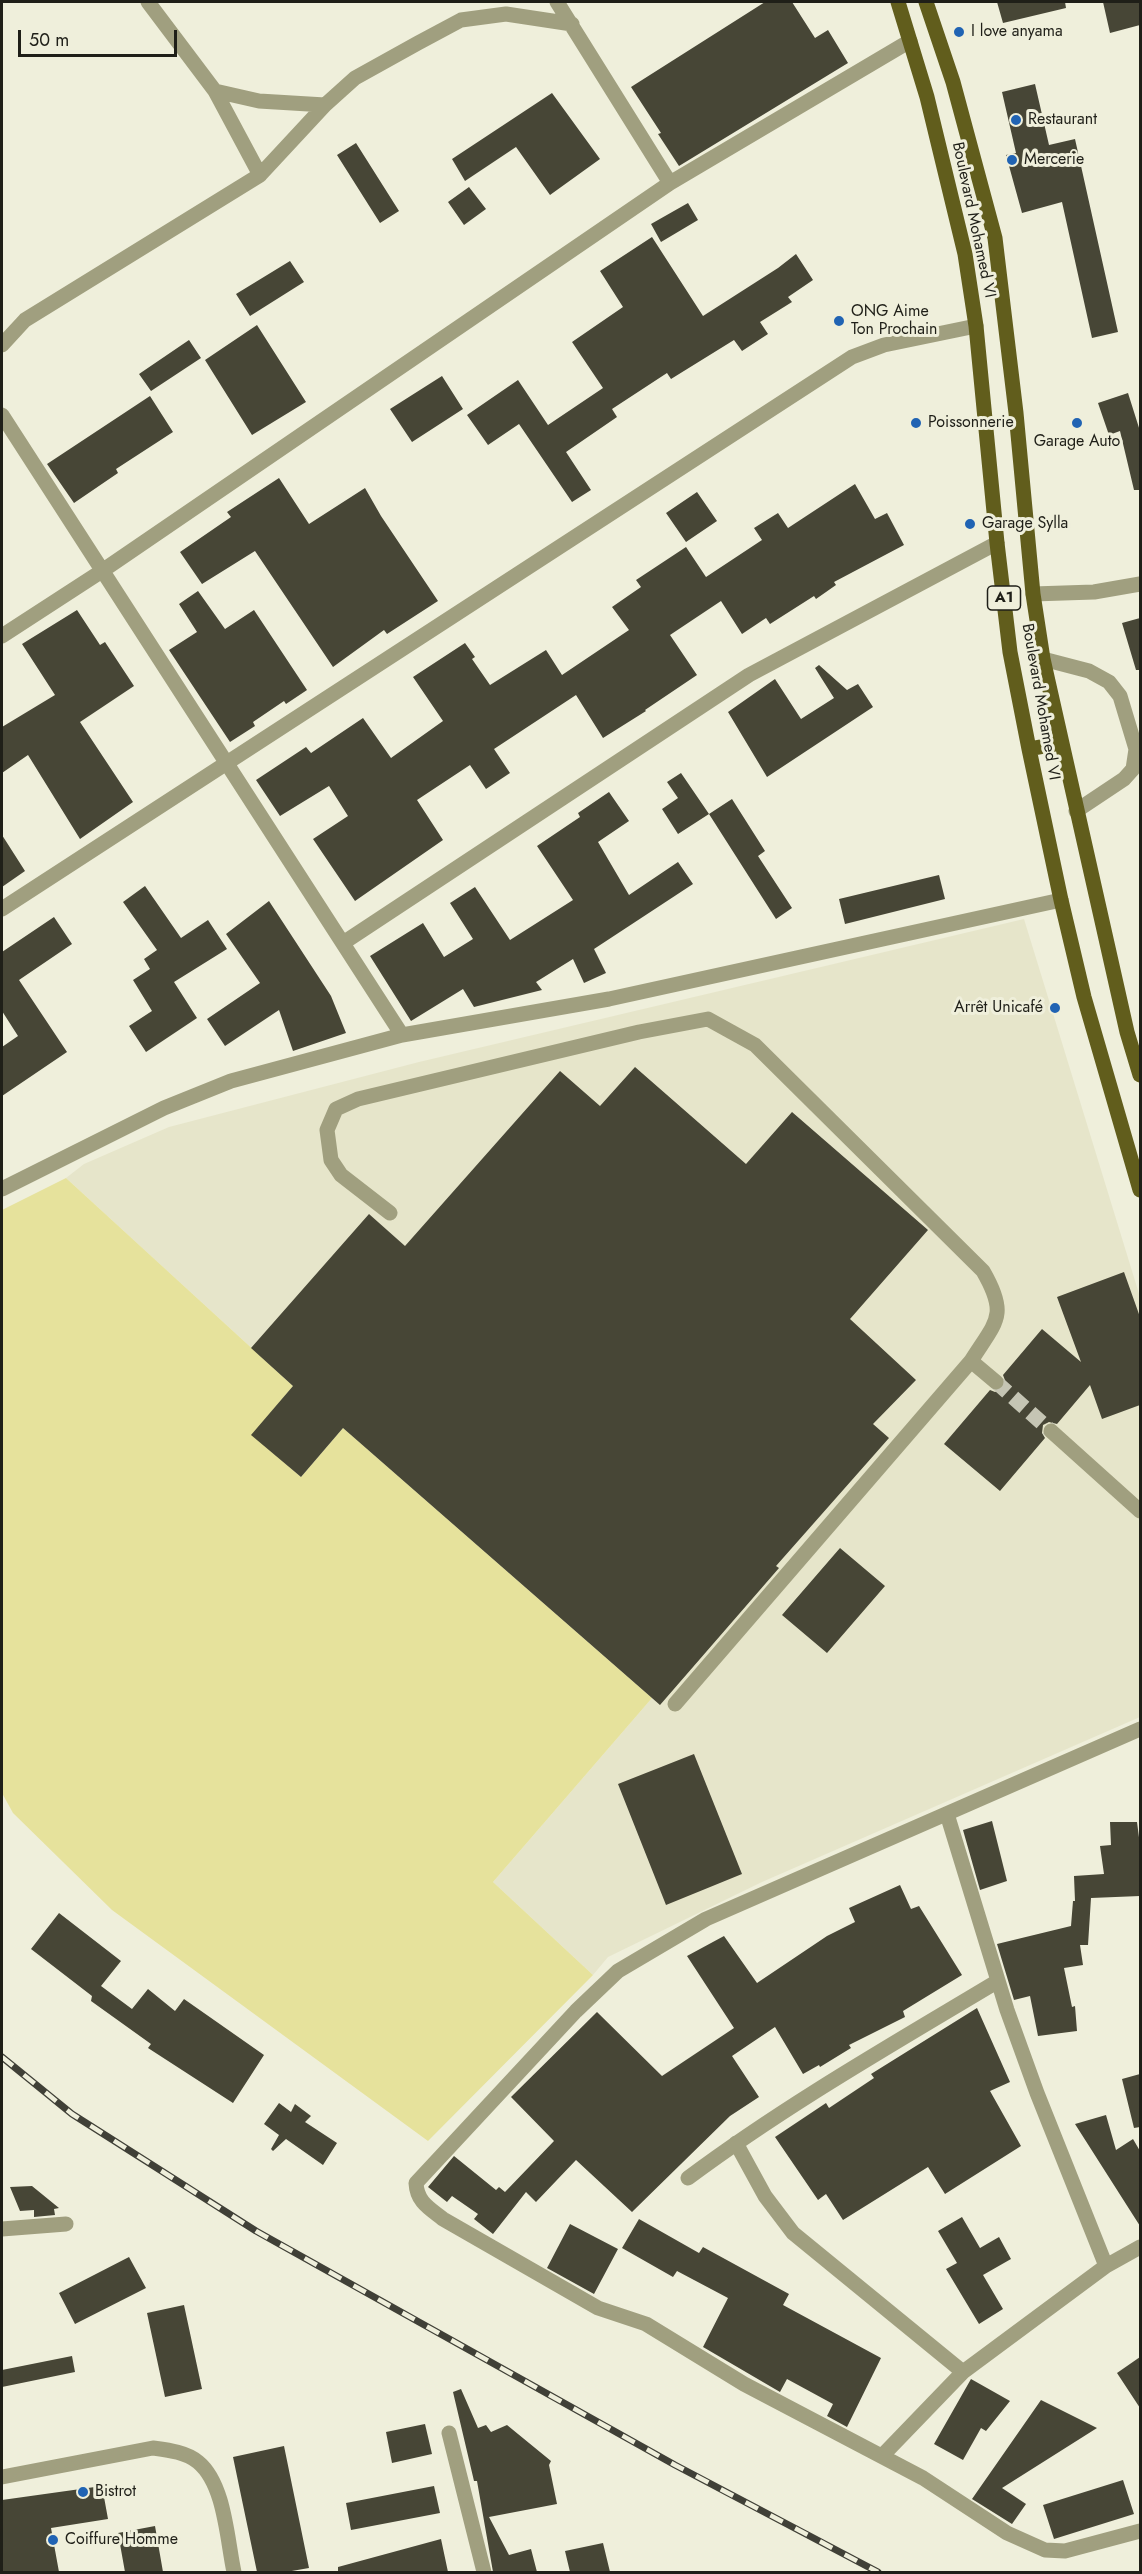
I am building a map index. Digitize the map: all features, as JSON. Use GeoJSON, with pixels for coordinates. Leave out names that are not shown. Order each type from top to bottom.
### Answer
{"type":"FeatureCollection","features":[{"type":"Feature","properties":{"kind":"main road","name":"Boulevard Mohamed VI"},"geometry":{"type":"LineString","coordinates":[[898,2],[927,97],[965,254],[976,326],[1010,652],[1029,749],[1084,997],[1140,1190]]}},
{"type":"Feature","properties":{"kind":"main road","name":"Boulevard Mohamed VI"},"geometry":{"type":"LineString","coordinates":[[926,2],[953,82],[995,238],[1016,413],[1033,594],[1043,659],[1076,811],[1134,1033],[1140,1075]]}},
{"type":"Feature","properties":{"kind":"main road"},"geometry":{"type":"LineString","coordinates":[[1029,749],[1061,742]]}},
{"type":"Feature","properties":{"kind":"street"},"geometry":{"type":"LineString","coordinates":[[148,2],[215,91],[260,175]]}},
{"type":"Feature","properties":{"kind":"street"},"geometry":{"type":"LineString","coordinates":[[557,2],[670,183]]}},
{"type":"Feature","properties":{"kind":"street"},"geometry":{"type":"LineString","coordinates":[[2,345],[25,320],[260,175],[325,105],[355,78],[461,20],[506,14],[572,24]]}},
{"type":"Feature","properties":{"kind":"street"},"geometry":{"type":"LineString","coordinates":[[2,636],[102,571],[670,183],[909,41]]}},
{"type":"Feature","properties":{"kind":"street"},"geometry":{"type":"LineString","coordinates":[[215,91],[259,101],[325,105]]}},
{"type":"Feature","properties":{"kind":"street"},"geometry":{"type":"LineString","coordinates":[[2,909],[852,357],[884,345],[976,326]]}},
{"type":"Feature","properties":{"kind":"street"},"geometry":{"type":"LineString","coordinates":[[2,415],[402,1035]]}},
{"type":"Feature","properties":{"kind":"street"},"geometry":{"type":"LineString","coordinates":[[343,943],[749,675],[997,543]]}},
{"type":"Feature","properties":{"kind":"street"},"geometry":{"type":"LineString","coordinates":[[1033,594],[1094,592],[1140,584]]}},
{"type":"Feature","properties":{"kind":"street"},"geometry":{"type":"LineString","coordinates":[[1043,659],[1089,671],[1109,682],[1120,696],[1136,749],[1133,769],[1124,779],[1076,811]]}},
{"type":"Feature","properties":{"kind":"street"},"geometry":{"type":"LineString","coordinates":[[2,1189],[164,1108],[231,1081],[402,1035],[609,999],[1061,900]]}},
{"type":"Feature","properties":{"kind":"street"},"geometry":{"type":"LineString","coordinates":[[390,1214],[341,1175],[331,1160],[327,1130],[336,1109],[358,1099],[628,1035],[708,1019],[755,1045],[983,1271],[996,1293],[998,1317],[971,1360],[675,1704]]}},
{"type":"Feature","properties":{"kind":"street"},"geometry":{"type":"LineString","coordinates":[[971,1360],[996,1382]]}},
{"type":"Feature","properties":{"kind":"street"},"geometry":{"type":"LineString","coordinates":[[1051,1431],[1140,1511]]}},
{"type":"Feature","properties":{"kind":"street"},"geometry":{"type":"LineString","coordinates":[[1140,1729],[706,1919],[618,1971],[576,2011],[416,2183],[416,2193],[422,2203],[443,2219],[598,2308],[646,2324],[744,2384],[923,2478],[1007,2533],[1045,2550],[1065,2551],[1140,2531]]}},
{"type":"Feature","properties":{"kind":"street"},"geometry":{"type":"LineString","coordinates":[[947,1814],[998,1981],[1037,2093],[1106,2266]]}},
{"type":"Feature","properties":{"kind":"street"},"geometry":{"type":"LineString","coordinates":[[688,2178],[815,2091],[998,1981]]}},
{"type":"Feature","properties":{"kind":"street"},"geometry":{"type":"LineString","coordinates":[[736,2143],[765,2196],[793,2233],[963,2372]]}},
{"type":"Feature","properties":{"kind":"street"},"geometry":{"type":"LineString","coordinates":[[2,2229],[66,2223]]}},
{"type":"Feature","properties":{"kind":"street"},"geometry":{"type":"LineString","coordinates":[[882,2456],[963,2372],[1106,2266],[1140,2247]]}},
{"type":"Feature","properties":{"kind":"street"},"geometry":{"type":"LineString","coordinates":[[449,2433],[484,2572]]}},
{"type":"Feature","properties":{"kind":"street"},"geometry":{"type":"LineString","coordinates":[[2,2477],[153,2448],[175,2451],[197,2461],[211,2477],[219,2497],[234,2572]]}},
{"type":"Feature","properties":{"kind":"shaded area"},"geometry":{"type":"Polygon","coordinates":[[[1024,919],[1140,1297],[1140,1717],[762,1882],[608,1957],[593,1975],[493,1882],[652,1698],[293,1386],[66,1178],[84,1164],[169,1127],[419,1062],[1024,919]]]}},
{"type":"Feature","properties":{"kind":"shaded area"},"geometry":{"type":"Polygon","coordinates":[[[66,1178],[293,1386],[252,1435],[301,1477],[343,1428],[652,1698],[493,1882],[593,1975],[428,2141],[112,1910],[13,1813],[2,1793],[2,1210],[66,1178]]]}},
{"type":"Feature","properties":{"kind":"building"},"geometry":{"type":"Polygon","coordinates":[[[765,2],[792,2],[815,38],[828,30],[848,63],[679,166],[631,87],[765,2]]]}},
{"type":"Feature","properties":{"kind":"building"},"geometry":{"type":"Polygon","coordinates":[[[997,2],[1065,2],[1066,8],[1003,23],[997,2]]]}},
{"type":"Feature","properties":{"kind":"building"},"geometry":{"type":"Polygon","coordinates":[[[1103,2],[1140,2],[1140,25],[1110,33],[1103,2]]]}},
{"type":"Feature","properties":{"kind":"building"},"geometry":{"type":"Polygon","coordinates":[[[1035,84],[1049,145],[1075,139],[1118,332],[1092,338],[1062,202],[1022,213],[1006,155],[1016,153],[1002,92],[1035,84]]]}},
{"type":"Feature","properties":{"kind":"building"},"geometry":{"type":"Polygon","coordinates":[[[552,93],[600,159],[550,195],[516,147],[465,181],[452,159],[552,93]]]}},
{"type":"Feature","properties":{"kind":"building"},"geometry":{"type":"Polygon","coordinates":[[[356,143],[399,211],[380,223],[337,155],[356,143]]]}},
{"type":"Feature","properties":{"kind":"building"},"geometry":{"type":"Polygon","coordinates":[[[469,187],[486,209],[464,225],[448,202],[469,187]]]}},
{"type":"Feature","properties":{"kind":"building"},"geometry":{"type":"Polygon","coordinates":[[[688,203],[698,220],[661,242],[651,224],[688,203]]]}},
{"type":"Feature","properties":{"kind":"building"},"geometry":{"type":"Polygon","coordinates":[[[652,237],[703,316],[796,254],[813,280],[788,297],[792,302],[760,322],[768,334],[742,351],[734,340],[671,379],[667,373],[612,409],[617,417],[566,452],[591,490],[572,502],[519,424],[488,445],[467,415],[518,380],[548,425],[603,388],[572,342],[623,307],[600,271],[652,237]]]}},
{"type":"Feature","properties":{"kind":"building"},"geometry":{"type":"Polygon","coordinates":[[[290,261],[304,282],[250,316],[236,294],[290,261]]]}},
{"type":"Feature","properties":{"kind":"building"},"geometry":{"type":"Polygon","coordinates":[[[257,325],[306,402],[252,435],[205,360],[257,325]]]}},
{"type":"Feature","properties":{"kind":"building"},"geometry":{"type":"Polygon","coordinates":[[[189,340],[201,358],[151,391],[139,374],[189,340]]]}},
{"type":"Feature","properties":{"kind":"building"},"geometry":{"type":"Polygon","coordinates":[[[442,376],[463,409],[412,442],[390,409],[442,376]]]}},
{"type":"Feature","properties":{"kind":"building"},"geometry":{"type":"Polygon","coordinates":[[[1128,393],[1140,431],[1140,490],[1134,490],[1120,431],[1109,435],[1098,403],[1128,393]]]}},
{"type":"Feature","properties":{"kind":"building"},"geometry":{"type":"Polygon","coordinates":[[[150,396],[173,432],[116,469],[118,473],[74,503],[47,464],[150,396]]]}},
{"type":"Feature","properties":{"kind":"building"},"geometry":{"type":"Polygon","coordinates":[[[279,478],[309,524],[365,488],[438,601],[387,634],[384,630],[333,667],[255,551],[202,584],[180,552],[231,517],[227,512],[279,478]]]}},
{"type":"Feature","properties":{"kind":"building"},"geometry":{"type":"Polygon","coordinates":[[[855,484],[875,519],[887,513],[904,545],[834,582],[836,585],[816,599],[814,596],[770,624],[766,618],[742,634],[721,601],[670,635],[697,675],[603,738],[576,695],[494,749],[510,773],[486,789],[470,765],[417,800],[443,840],[355,901],[313,839],[348,816],[329,786],[280,816],[256,780],[306,747],[311,753],[363,718],[391,758],[443,721],[413,677],[465,643],[475,657],[472,659],[490,685],[546,650],[562,675],[629,630],[612,607],[641,587],[636,580],[686,547],[706,577],[762,540],[754,528],[778,513],[788,528],[855,484]]]}},
{"type":"Feature","properties":{"kind":"building"},"geometry":{"type":"Polygon","coordinates":[[[697,492],[717,521],[686,542],[666,513],[697,492]]]}},
{"type":"Feature","properties":{"kind":"building"},"geometry":{"type":"Polygon","coordinates":[[[198,591],[225,629],[254,610],[307,690],[286,704],[284,701],[253,722],[255,726],[230,742],[169,650],[197,632],[179,604],[198,591]]]}},
{"type":"Feature","properties":{"kind":"building"},"geometry":{"type":"Polygon","coordinates":[[[77,610],[100,645],[105,642],[134,686],[80,722],[133,802],[80,839],[28,755],[2,773],[2,727],[55,695],[22,644],[77,610]]]}},
{"type":"Feature","properties":{"kind":"building"},"geometry":{"type":"Polygon","coordinates":[[[1140,618],[1140,670],[1136,670],[1122,623],[1140,618]]]}},
{"type":"Feature","properties":{"kind":"building"},"geometry":{"type":"Polygon","coordinates":[[[819,665],[847,690],[858,684],[873,707],[767,777],[728,712],[775,679],[801,719],[834,698],[815,668],[819,665]]]}},
{"type":"Feature","properties":{"kind":"building"},"geometry":{"type":"Polygon","coordinates":[[[681,773],[709,814],[678,834],[662,809],[678,798],[667,782],[681,773]]]}},
{"type":"Feature","properties":{"kind":"building"},"geometry":{"type":"Polygon","coordinates":[[[609,792],[629,821],[598,842],[629,895],[678,862],[693,884],[594,949],[606,973],[584,983],[573,959],[536,982],[542,990],[474,1007],[463,989],[411,1021],[370,956],[423,923],[444,957],[473,939],[450,903],[475,887],[510,940],[573,900],[537,846],[580,817],[578,813],[609,792]]]}},
{"type":"Feature","properties":{"kind":"building"},"geometry":{"type":"Polygon","coordinates":[[[732,799],[765,851],[758,856],[792,908],[776,919],[709,814],[732,799]]]}},
{"type":"Feature","properties":{"kind":"building"},"geometry":{"type":"Polygon","coordinates":[[[2,835],[25,871],[2,887],[2,835]]]}},
{"type":"Feature","properties":{"kind":"building"},"geometry":{"type":"Polygon","coordinates":[[[939,875],[945,899],[845,924],[839,899],[939,875]]]}},
{"type":"Feature","properties":{"kind":"building"},"geometry":{"type":"Polygon","coordinates":[[[145,886],[181,938],[208,920],[227,949],[174,982],[197,1018],[146,1052],[129,1026],[152,1011],[133,980],[150,969],[144,959],[157,950],[123,902],[145,886]]]}},
{"type":"Feature","properties":{"kind":"building"},"geometry":{"type":"Polygon","coordinates":[[[269,901],[331,996],[346,1033],[293,1051],[279,1010],[225,1046],[207,1019],[260,983],[226,934],[269,901]]]}},
{"type":"Feature","properties":{"kind":"building"},"geometry":{"type":"Polygon","coordinates":[[[54,917],[72,944],[19,980],[67,1052],[2,1096],[2,1047],[18,1036],[2,1011],[2,952],[54,917]]]}},
{"type":"Feature","properties":{"kind":"building"},"geometry":{"type":"Polygon","coordinates":[[[635,1067],[746,1164],[792,1112],[928,1230],[850,1319],[916,1380],[873,1424],[889,1438],[776,1566],[779,1568],[660,1705],[343,1428],[301,1477],[251,1435],[293,1386],[251,1348],[369,1214],[405,1246],[560,1071],[600,1106],[635,1067]]]}},
{"type":"Feature","properties":{"kind":"building"},"geometry":{"type":"Polygon","coordinates":[[[1124,1272],[1140,1317],[1140,1405],[1102,1419],[1090,1385],[1057,1424],[1049,1422],[1043,1425],[1042,1433],[1045,1438],[1000,1491],[944,1444],[990,1390],[995,1392],[1003,1389],[1006,1383],[1003,1375],[1042,1329],[1081,1362],[1057,1297],[1124,1272]]]}},
{"type":"Feature","properties":{"kind":"building"},"geometry":{"type":"Polygon","coordinates":[[[840,1548],[885,1586],[827,1653],[782,1615],[840,1548]]]}},
{"type":"Feature","properties":{"kind":"building"},"geometry":{"type":"Polygon","coordinates":[[[694,1754],[742,1874],[666,1905],[618,1784],[694,1754]]]}},
{"type":"Feature","properties":{"kind":"building"},"geometry":{"type":"Polygon","coordinates":[[[992,1821],[1007,1881],[980,1890],[963,1830],[992,1821]]]}},
{"type":"Feature","properties":{"kind":"building"},"geometry":{"type":"Polygon","coordinates":[[[1110,1822],[1137,1822],[1140,1845],[1140,1896],[1091,1898],[1088,1945],[1080,1945],[1083,1965],[1064,1968],[1072,2007],[1075,2006],[1077,2031],[1038,2036],[1030,1996],[1014,2000],[997,1944],[1071,1926],[1073,1901],[1075,1901],[1074,1876],[1104,1874],[1100,1846],[1111,1845],[1110,1822]]]}},
{"type":"Feature","properties":{"kind":"building"},"geometry":{"type":"Polygon","coordinates":[[[900,1885],[911,1909],[919,1906],[962,1975],[903,2011],[905,2017],[849,2045],[851,2048],[820,2067],[819,2065],[803,2074],[775,2027],[732,2056],[759,2097],[730,2116],[632,2212],[576,2160],[536,2202],[526,2192],[493,2234],[474,2219],[478,2214],[452,2196],[447,2202],[428,2187],[454,2156],[496,2190],[499,2187],[505,2192],[554,2141],[511,2097],[597,2012],[662,2076],[734,2028],[687,1956],[724,1936],[757,1983],[827,1936],[855,1922],[849,1908],[900,1885]]]}},
{"type":"Feature","properties":{"kind":"building"},"geometry":{"type":"Polygon","coordinates":[[[59,1913],[121,1961],[101,1986],[132,2009],[148,1989],[175,2011],[184,1999],[264,2055],[233,2103],[148,2048],[151,2044],[91,2001],[92,1996],[31,1949],[59,1913]]]}},
{"type":"Feature","properties":{"kind":"building"},"geometry":{"type":"Polygon","coordinates":[[[977,2008],[1010,2082],[990,2091],[1021,2146],[945,2194],[928,2167],[843,2220],[826,2194],[818,2200],[775,2137],[826,2103],[829,2108],[874,2078],[871,2074],[977,2008]]]}},
{"type":"Feature","properties":{"kind":"building"},"geometry":{"type":"Polygon","coordinates":[[[1140,2074],[1140,2127],[1134,2128],[1122,2079],[1140,2074]]]}},
{"type":"Feature","properties":{"kind":"building"},"geometry":{"type":"Polygon","coordinates":[[[279,2103],[291,2112],[295,2104],[311,2116],[305,2122],[337,2143],[323,2165],[286,2139],[273,2151],[271,2149],[279,2135],[264,2124],[279,2103]]]}},
{"type":"Feature","properties":{"kind":"building"},"geometry":{"type":"Polygon","coordinates":[[[1106,2115],[1116,2150],[1133,2139],[1140,2151],[1140,2226],[1075,2124],[1106,2115]]]}},
{"type":"Feature","properties":{"kind":"building"},"geometry":{"type":"Polygon","coordinates":[[[32,2186],[59,2208],[54,2209],[55,2215],[34,2217],[34,2210],[20,2211],[10,2187],[32,2186]]]}},
{"type":"Feature","properties":{"kind":"building"},"geometry":{"type":"Polygon","coordinates":[[[962,2217],[980,2248],[999,2237],[1011,2259],[983,2275],[1003,2309],[979,2324],[946,2269],[957,2263],[938,2231],[962,2217]]]}},
{"type":"Feature","properties":{"kind":"building"},"geometry":{"type":"Polygon","coordinates":[[[639,2219],[699,2253],[703,2247],[789,2294],[783,2305],[881,2358],[847,2427],[827,2416],[833,2404],[787,2379],[780,2392],[703,2347],[728,2298],[677,2271],[673,2277],[622,2248],[639,2219]]]}},
{"type":"Feature","properties":{"kind":"building"},"geometry":{"type":"Polygon","coordinates":[[[570,2224],[618,2249],[594,2294],[547,2268],[570,2224]]]}},
{"type":"Feature","properties":{"kind":"building"},"geometry":{"type":"Polygon","coordinates":[[[129,2257],[146,2288],[75,2324],[59,2293],[129,2257]]]}},
{"type":"Feature","properties":{"kind":"building"},"geometry":{"type":"Polygon","coordinates":[[[184,2305],[202,2389],[165,2397],[147,2313],[184,2305]]]}},
{"type":"Feature","properties":{"kind":"building"},"geometry":{"type":"Polygon","coordinates":[[[72,2356],[75,2372],[2,2387],[2,2370],[72,2356]]]}},
{"type":"Feature","properties":{"kind":"building"},"geometry":{"type":"Polygon","coordinates":[[[1140,2357],[1140,2408],[1117,2373],[1140,2357]]]}},
{"type":"Feature","properties":{"kind":"building"},"geometry":{"type":"Polygon","coordinates":[[[971,2379],[1010,2401],[986,2431],[981,2428],[963,2460],[934,2444],[971,2379]]]}},
{"type":"Feature","properties":{"kind":"building"},"geometry":{"type":"Polygon","coordinates":[[[461,2389],[478,2428],[486,2425],[491,2432],[507,2425],[551,2461],[549,2465],[557,2504],[489,2517],[509,2555],[531,2549],[537,2572],[493,2572],[477,2481],[474,2481],[453,2392],[461,2389]]]}},
{"type":"Feature","properties":{"kind":"building"},"geometry":{"type":"Polygon","coordinates":[[[1041,2400],[1097,2428],[1002,2488],[1026,2504],[1012,2524],[972,2499],[1041,2400]]]}},
{"type":"Feature","properties":{"kind":"building"},"geometry":{"type":"Polygon","coordinates":[[[425,2424],[432,2454],[392,2463],[386,2432],[425,2424]]]}},
{"type":"Feature","properties":{"kind":"building"},"geometry":{"type":"Polygon","coordinates":[[[284,2446],[309,2568],[286,2572],[257,2572],[233,2457],[284,2446]]]}},
{"type":"Feature","properties":{"kind":"building"},"geometry":{"type":"Polygon","coordinates":[[[1123,2480],[1134,2514],[1054,2539],[1043,2505],[1123,2480]]]}},
{"type":"Feature","properties":{"kind":"building"},"geometry":{"type":"Polygon","coordinates":[[[102,2486],[108,2519],[51,2528],[59,2572],[2,2572],[2,2500],[102,2486]]]}},
{"type":"Feature","properties":{"kind":"building"},"geometry":{"type":"Polygon","coordinates":[[[434,2486],[440,2513],[351,2530],[346,2503],[434,2486]]]}},
{"type":"Feature","properties":{"kind":"building"},"geometry":{"type":"Polygon","coordinates":[[[155,2526],[163,2572],[125,2572],[118,2533],[155,2526]]]}},
{"type":"Feature","properties":{"kind":"building"},"geometry":{"type":"Polygon","coordinates":[[[441,2539],[448,2572],[338,2572],[338,2567],[441,2539]]]}},
{"type":"Feature","properties":{"kind":"building"},"geometry":{"type":"Polygon","coordinates":[[[603,2543],[610,2572],[570,2572],[565,2551],[603,2543]]]}},
{"type":"Feature","properties":{"kind":"tunnel"},"geometry":{"type":"LineString","coordinates":[[996,1382],[1051,1431]]}},
{"type":"Feature","properties":{"kind":"railway"},"geometry":{"type":"LineString","coordinates":[[2,2057],[72,2114],[256,2231],[675,2465],[878,2572]]}},
{"type":"Feature","properties":{"kind":"place","name":"I love anyama"},"geometry":{"type":"Point","coordinates":[959,32]}},
{"type":"Feature","properties":{"kind":"place","name":"Restaurant"},"geometry":{"type":"Point","coordinates":[1016,120]}},
{"type":"Feature","properties":{"kind":"place","name":"Mercerie"},"geometry":{"type":"Point","coordinates":[1012,160]}},
{"type":"Feature","properties":{"kind":"place","name":"ONG Aime Ton Prochain"},"geometry":{"type":"Point","coordinates":[839,321]}},
{"type":"Feature","properties":{"kind":"place","name":"Poissonnerie"},"geometry":{"type":"Point","coordinates":[916,423]}},
{"type":"Feature","properties":{"kind":"place","name":"Garage Auto"},"geometry":{"type":"Point","coordinates":[1077,423]}},
{"type":"Feature","properties":{"kind":"place","name":"Garage Sylla"},"geometry":{"type":"Point","coordinates":[970,524]}},
{"type":"Feature","properties":{"kind":"place","name":"Arrêt Unicafé"},"geometry":{"type":"Point","coordinates":[1055,1008]}},
{"type":"Feature","properties":{"kind":"place","name":"Bistrot"},"geometry":{"type":"Point","coordinates":[83,2492]}},
{"type":"Feature","properties":{"kind":"place","name":"Coiffure Homme"},"geometry":{"type":"Point","coordinates":[53,2540]}}]}
